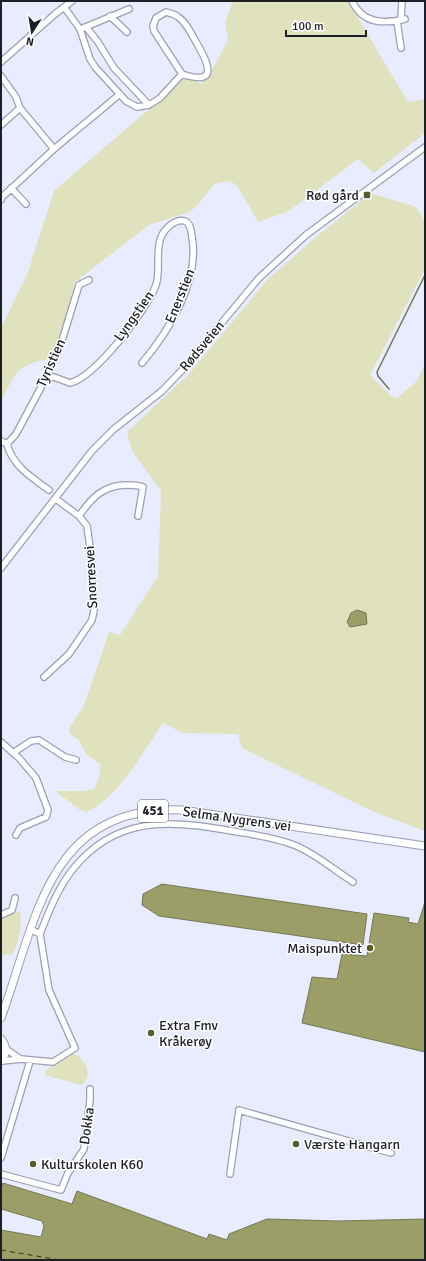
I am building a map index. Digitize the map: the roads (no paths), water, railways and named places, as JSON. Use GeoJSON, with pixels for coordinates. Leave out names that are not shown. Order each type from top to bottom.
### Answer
{"type":"FeatureCollection","features":[{"type":"Feature","properties":{"kind":"main road","name":"Selma Nygrens vei"},"geometry":{"type":"LineString","coordinates":[[1,1022],[1,1017],[30,929],[46,887],[59,866],[73,850],[88,837],[117,820],[144,812],[167,810],[188,811],[425,846]]}},
{"type":"Feature","properties":{"kind":"main road"},"geometry":{"type":"LineString","coordinates":[[1,1039],[6,1049],[1,1061]]}},
{"type":"Feature","properties":{"kind":"street"},"geometry":{"type":"LineString","coordinates":[[1,62],[72,1]]}},
{"type":"Feature","properties":{"kind":"street"},"geometry":{"type":"LineString","coordinates":[[352,1],[358,11],[372,20],[380,22],[401,20]]}},
{"type":"Feature","properties":{"kind":"street"},"geometry":{"type":"LineString","coordinates":[[401,48],[402,1]]}},
{"type":"Feature","properties":{"kind":"street"},"geometry":{"type":"LineString","coordinates":[[64,7],[98,42],[117,72],[149,105]]}},
{"type":"Feature","properties":{"kind":"street"},"geometry":{"type":"LineString","coordinates":[[83,28],[129,9]]}},
{"type":"Feature","properties":{"kind":"street"},"geometry":{"type":"LineString","coordinates":[[166,12],[178,17],[184,23],[205,56],[208,67],[208,72],[202,78],[198,79],[182,74],[154,31],[153,26],[156,18],[166,12]]}},
{"type":"Feature","properties":{"kind":"street"},"geometry":{"type":"LineString","coordinates":[[110,16],[128,32]]}},
{"type":"Feature","properties":{"kind":"street"},"geometry":{"type":"LineString","coordinates":[[83,28],[90,60],[100,73],[131,105],[142,107],[149,105],[160,98],[182,74]]}},
{"type":"Feature","properties":{"kind":"street"},"geometry":{"type":"LineString","coordinates":[[1,76],[16,97],[20,108],[54,148]]}},
{"type":"Feature","properties":{"kind":"street"},"geometry":{"type":"LineString","coordinates":[[1,200],[11,188],[54,148],[120,94]]}},
{"type":"Feature","properties":{"kind":"street"},"geometry":{"type":"LineString","coordinates":[[1,125],[20,108]]}},
{"type":"Feature","properties":{"kind":"street","name":"Rødsveien"},"geometry":{"type":"LineString","coordinates":[[1,568],[92,451],[114,430],[166,386],[193,357],[259,278],[283,254],[327,219],[425,147]]}},
{"type":"Feature","properties":{"kind":"street"},"geometry":{"type":"LineString","coordinates":[[11,188],[26,204]]}},
{"type":"Feature","properties":{"kind":"street","name":"Lyngstien"},"geometry":{"type":"LineString","coordinates":[[46,378],[54,377],[70,383],[86,376],[97,366],[135,320],[152,292],[158,274],[160,241],[165,230],[178,221],[187,222]]}},
{"type":"Feature","properties":{"kind":"street","name":"Enerstien"},"geometry":{"type":"LineString","coordinates":[[142,362],[161,340],[191,276],[194,265],[194,248],[190,227],[187,222]]}},
{"type":"Feature","properties":{"kind":"street","name":"Tyristien"},"geometry":{"type":"LineString","coordinates":[[7,444],[16,434],[46,378],[61,344],[79,285],[89,280]]}},
{"type":"Feature","properties":{"kind":"street"},"geometry":{"type":"LineString","coordinates":[[1,441],[7,444],[11,454],[29,476],[49,490]]}},
{"type":"Feature","properties":{"kind":"street"},"geometry":{"type":"LineString","coordinates":[[79,516],[89,502],[105,489],[112,486],[121,485],[143,487],[138,516]]}},
{"type":"Feature","properties":{"kind":"street","name":"Snorresvei"},"geometry":{"type":"LineString","coordinates":[[44,677],[70,654],[92,620],[94,611],[89,535],[86,523],[56,499]]}},
{"type":"Feature","properties":{"kind":"street"},"geometry":{"type":"LineString","coordinates":[[13,753],[31,741],[40,740],[66,757],[76,760]]}},
{"type":"Feature","properties":{"kind":"street"},"geometry":{"type":"LineString","coordinates":[[1,742],[36,778],[48,813],[44,818],[20,828],[16,835]]}},
{"type":"Feature","properties":{"kind":"street"},"geometry":{"type":"LineString","coordinates":[[6,1049],[21,1058],[30,1061],[49,1062],[56,1061],[75,1048],[50,995],[40,934],[64,882],[82,859],[110,837],[135,827],[150,824],[183,823],[278,839],[302,849],[353,882]]}},
{"type":"Feature","properties":{"kind":"street"},"geometry":{"type":"LineString","coordinates":[[1,916],[12,910],[15,898]]}},
{"type":"Feature","properties":{"kind":"street"},"geometry":{"type":"LineString","coordinates":[[30,929],[40,934]]}},
{"type":"Feature","properties":{"kind":"street"},"geometry":{"type":"LineString","coordinates":[[1,1061],[21,1058]]}},
{"type":"Feature","properties":{"kind":"street"},"geometry":{"type":"LineString","coordinates":[[1,1158],[30,1061]]}},
{"type":"Feature","properties":{"kind":"street","name":"Dokka"},"geometry":{"type":"LineString","coordinates":[[1,1174],[61,1190],[68,1173],[84,1149],[90,1089]]}},
{"type":"Feature","properties":{"kind":"street"},"geometry":{"type":"LineString","coordinates":[[230,1174],[239,1110],[391,1153]]}},
{"type":"Feature","properties":{"kind":"waterway"},"geometry":{"type":"LineString","coordinates":[[389,389],[378,376],[377,372],[425,275]]}},
{"type":"Feature","properties":{"kind":"place","name":"Rød gård"},"geometry":{"type":"Point","coordinates":[367,195]}},
{"type":"Feature","properties":{"kind":"place","name":"Maispunktet"},"geometry":{"type":"Point","coordinates":[370,948]}},
{"type":"Feature","properties":{"kind":"place","name":"Extra Fmv Kråkerøy"},"geometry":{"type":"Point","coordinates":[151,1033]}},
{"type":"Feature","properties":{"kind":"place","name":"Værste Hangarn"},"geometry":{"type":"Point","coordinates":[296,1144]}},
{"type":"Feature","properties":{"kind":"place","name":"Kulturskolen K60"},"geometry":{"type":"Point","coordinates":[33,1164]}}]}
